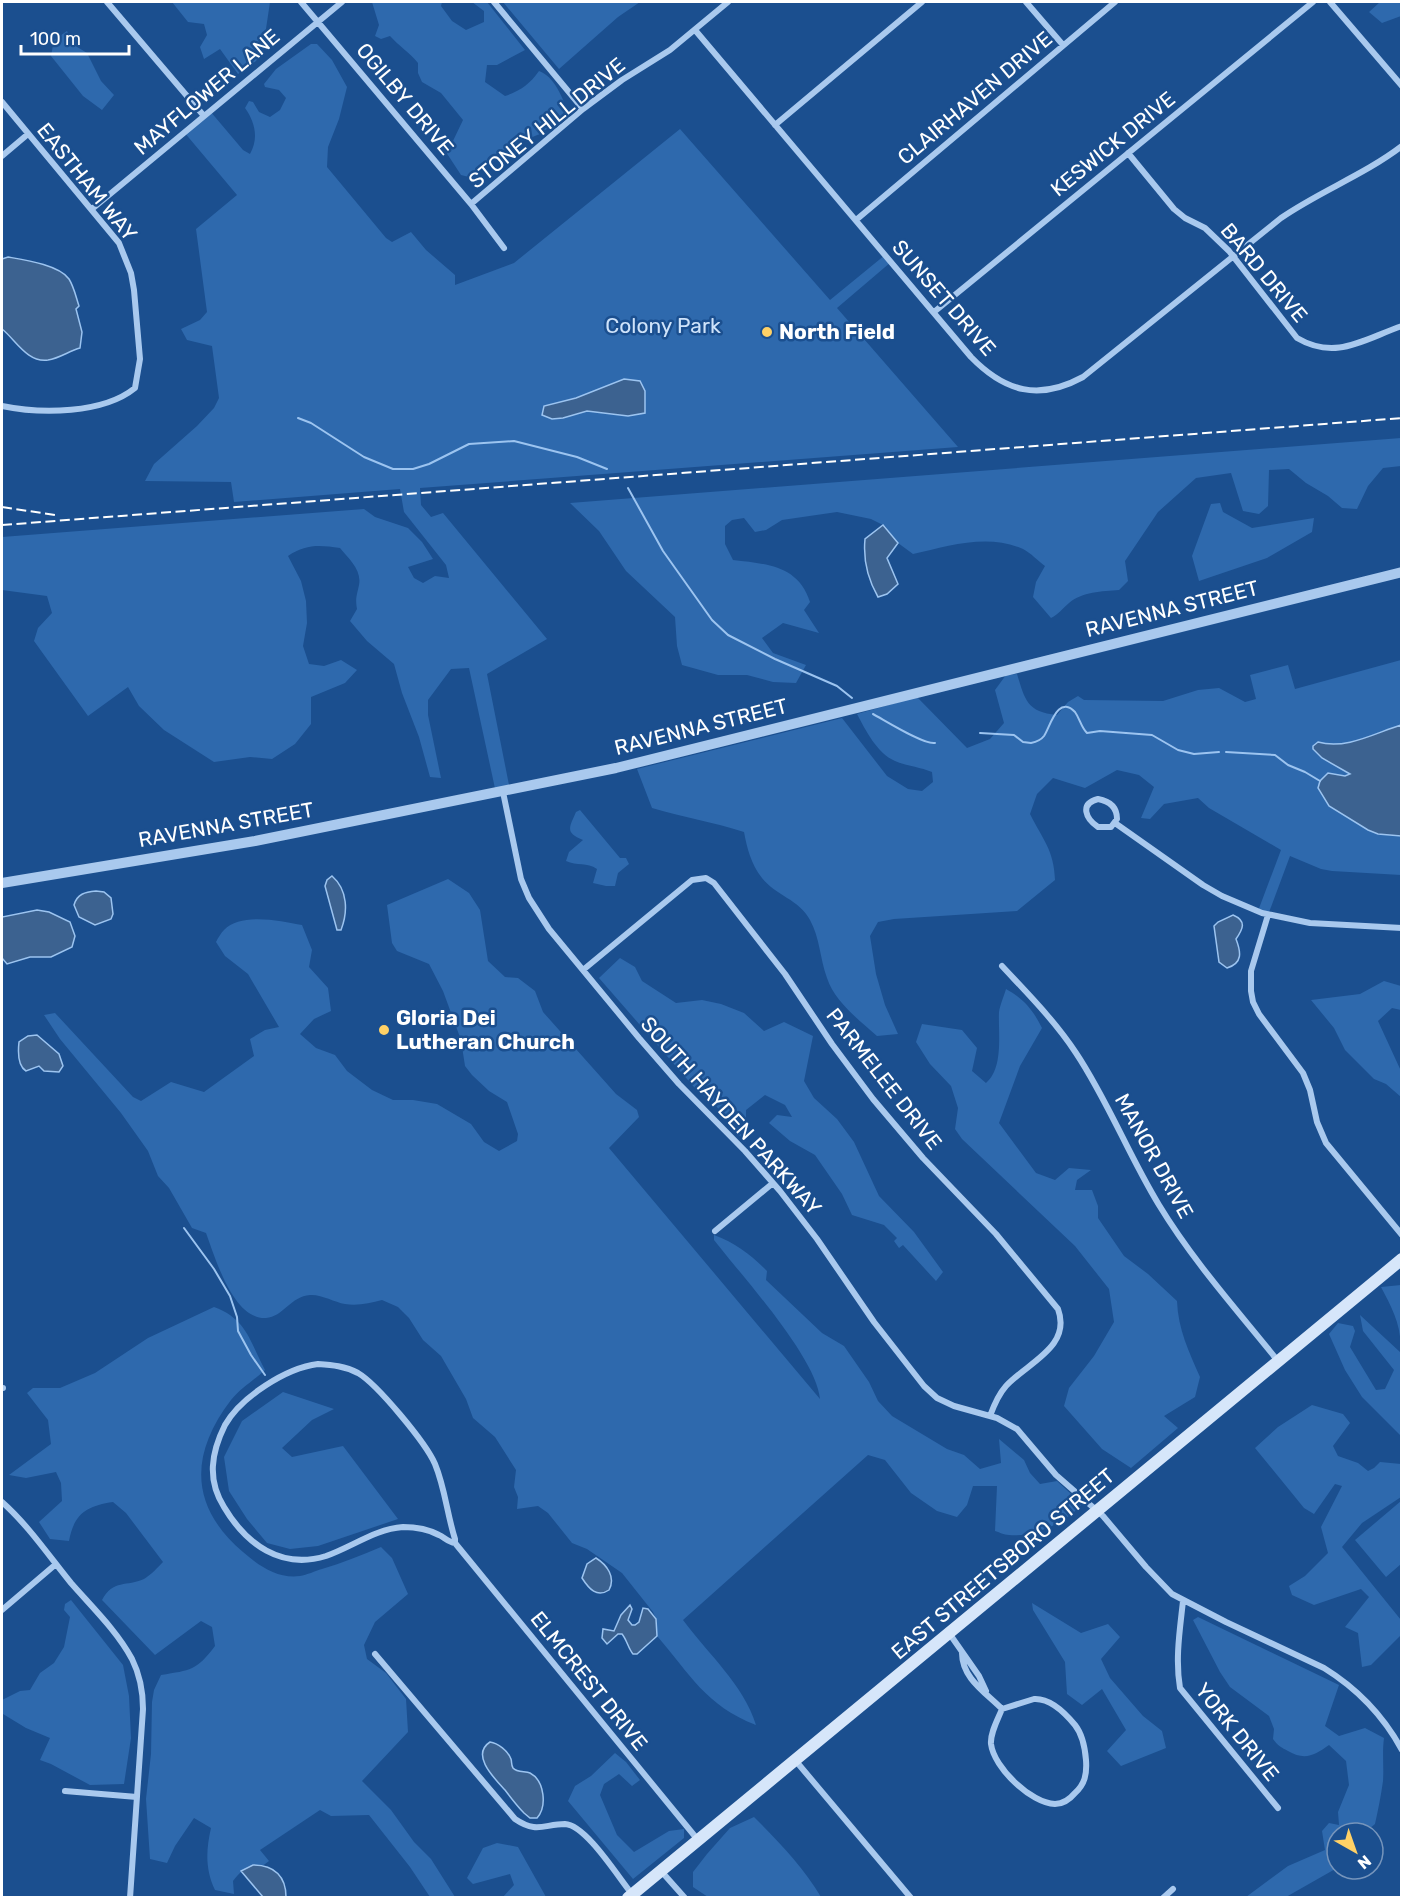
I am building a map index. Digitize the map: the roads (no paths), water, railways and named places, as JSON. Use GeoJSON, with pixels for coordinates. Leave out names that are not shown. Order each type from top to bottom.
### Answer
{"type":"FeatureCollection","features":[{"type":"Feature","properties":{"kind":"main road","name":"EAST STREETSBORO STREET"},"geometry":{"type":"LineString","coordinates":[[630,1896],[1401,1259]]}},
{"type":"Feature","properties":{"kind":"street"},"geometry":{"type":"LineString","coordinates":[[107,2],[204,116]]}},
{"type":"Feature","properties":{"kind":"street","name":"OGILBY DRIVE"},"geometry":{"type":"LineString","coordinates":[[301,2],[471,204],[504,248]]}},
{"type":"Feature","properties":{"kind":"street","name":"MAYFLOWER LANE"},"geometry":{"type":"LineString","coordinates":[[92,209],[342,2]]}},
{"type":"Feature","properties":{"kind":"street"},"geometry":{"type":"LineString","coordinates":[[494,2],[583,109]]}},
{"type":"Feature","properties":{"kind":"street","name":"STONEY HILL DRIVE"},"geometry":{"type":"LineString","coordinates":[[471,204],[583,109],[622,80],[665,54],[728,2]]}},
{"type":"Feature","properties":{"kind":"street"},"geometry":{"type":"LineString","coordinates":[[775,125],[922,2]]}},
{"type":"Feature","properties":{"kind":"street"},"geometry":{"type":"LineString","coordinates":[[1026,2],[1063,45]]}},
{"type":"Feature","properties":{"kind":"street","name":"CLAIRHAVEN DRIVE"},"geometry":{"type":"LineString","coordinates":[[856,220],[1115,2]]}},
{"type":"Feature","properties":{"kind":"street","name":"KESWICK DRIVE"},"geometry":{"type":"LineString","coordinates":[[934,312],[1313,2]]}},
{"type":"Feature","properties":{"kind":"street"},"geometry":{"type":"LineString","coordinates":[[1330,2],[1401,86]]}},
{"type":"Feature","properties":{"kind":"street","name":"SUNSET DRIVE"},"geometry":{"type":"LineString","coordinates":[[695,30],[971,357],[990,375],[1019,389],[1050,390],[1083,377],[1300,205],[1365,171],[1401,146]]}},
{"type":"Feature","properties":{"kind":"street","name":"EASTHAM WAY"},"geometry":{"type":"LineString","coordinates":[[2,102],[119,243],[132,277],[140,359],[137,382],[130,393],[92,406],[67,411],[41,412],[2,406]]}},
{"type":"Feature","properties":{"kind":"street"},"geometry":{"type":"LineString","coordinates":[[2,156],[28,134]]}},
{"type":"Feature","properties":{"kind":"street","name":"BARD DRIVE"},"geometry":{"type":"LineString","coordinates":[[1128,153],[1174,209],[1185,218],[1205,228],[1233,257],[1290,330],[1305,343],[1323,348],[1352,346],[1401,326]]}},
{"type":"Feature","properties":{"kind":"street","name":"RAVENNA STREET"},"geometry":{"type":"LineString","coordinates":[[2,883],[255,841],[616,768],[1401,572]]}},
{"type":"Feature","properties":{"kind":"street","name":"SOUTH HAYDEN PARKWAY"},"geometry":{"type":"LineString","coordinates":[[503,792],[517,863],[529,898],[549,929],[645,1046],[746,1151],[806,1224],[875,1323],[924,1386],[937,1398],[954,1407],[990,1416],[1007,1422],[1017,1429],[1056,1475],[1097,1511],[1172,1593],[1183,1601],[1324,1668],[1338,1677],[1374,1708],[1390,1729],[1401,1750]]}},
{"type":"Feature","properties":{"kind":"street"},"geometry":{"type":"LineString","coordinates":[[1098,799],[1112,805],[1117,813],[1114,823],[1107,828],[1094,825],[1086,813],[1088,804],[1098,799]]}},
{"type":"Feature","properties":{"kind":"street"},"geometry":{"type":"LineString","coordinates":[[1114,823],[1203,885],[1231,900],[1268,915],[1320,924],[1401,928]]}},
{"type":"Feature","properties":{"kind":"street","name":"PARMELEE DRIVE"},"geometry":{"type":"LineString","coordinates":[[583,970],[692,880],[706,878],[714,883],[785,974],[832,1044],[873,1099],[923,1158],[996,1234],[1058,1309],[1062,1323],[1055,1344],[1007,1385],[997,1399],[990,1416]]}},
{"type":"Feature","properties":{"kind":"street"},"geometry":{"type":"LineString","coordinates":[[1268,915],[1251,971],[1253,1002],[1259,1014],[1303,1073],[1310,1090],[1317,1122],[1326,1143],[1401,1235]]}},
{"type":"Feature","properties":{"kind":"street","name":"MANOR DRIVE"},"geometry":{"type":"LineString","coordinates":[[1002,966],[1076,1052],[1161,1208],[1206,1271],[1278,1361]]}},
{"type":"Feature","properties":{"kind":"street"},"geometry":{"type":"LineString","coordinates":[[715,1231],[773,1184]]}},
{"type":"Feature","properties":{"kind":"street","name":"ELMCREST DRIVE"},"geometry":{"type":"LineString","coordinates":[[454,1543],[441,1481],[428,1451],[379,1389],[364,1377],[346,1368],[318,1364],[302,1366],[287,1372],[239,1408],[229,1419],[217,1440],[212,1468],[219,1500],[229,1516],[249,1539],[259,1548],[270,1553],[301,1559],[318,1557],[378,1533],[400,1527],[424,1529],[454,1543],[698,1840]]}},
{"type":"Feature","properties":{"kind":"street"},"geometry":{"type":"LineString","coordinates":[[2,1502],[20,1519],[109,1626],[128,1652],[138,1672],[143,1699],[130,1898]]}},
{"type":"Feature","properties":{"kind":"street"},"geometry":{"type":"LineString","coordinates":[[2,1610],[56,1564]]}},
{"type":"Feature","properties":{"kind":"street","name":"YORK DRIVE"},"geometry":{"type":"LineString","coordinates":[[1183,1601],[1178,1644],[1180,1688],[1278,1808]]}},
{"type":"Feature","properties":{"kind":"street"},"geometry":{"type":"LineString","coordinates":[[949,1634],[962,1653],[962,1666],[967,1675],[1002,1709]]}},
{"type":"Feature","properties":{"kind":"street"},"geometry":{"type":"LineString","coordinates":[[375,1654],[515,1819],[528,1826],[547,1828],[566,1824],[584,1833],[630,1896]]}},
{"type":"Feature","properties":{"kind":"street"},"geometry":{"type":"LineString","coordinates":[[1034,1699],[1042,1699],[1053,1705],[1077,1727],[1084,1748],[1086,1776],[1081,1787],[1066,1801],[1056,1804],[1043,1800],[1018,1785],[1004,1771],[996,1758],[992,1744],[992,1736],[1002,1709],[1034,1699]]}},
{"type":"Feature","properties":{"kind":"street"},"geometry":{"type":"LineString","coordinates":[[795,1760],[911,1898]]}},
{"type":"Feature","properties":{"kind":"street"},"geometry":{"type":"LineString","coordinates":[[65,1791],[137,1797]]}},
{"type":"Feature","properties":{"kind":"street"},"geometry":{"type":"LineString","coordinates":[[661,1871],[685,1898]]}},
{"type":"Feature","properties":{"kind":"street"},"geometry":{"type":"LineString","coordinates":[[1162,1898],[1173,1889]]}},
{"type":"Feature","properties":{"kind":"waterway"},"geometry":{"type":"LineString","coordinates":[[298,418],[311,423],[364,457],[393,469],[413,469],[429,464],[469,444],[514,441],[577,457],[607,469]]}},
{"type":"Feature","properties":{"kind":"waterway"},"geometry":{"type":"LineString","coordinates":[[628,488],[663,551],[712,620],[728,635],[775,659],[837,686],[852,698]]}},
{"type":"Feature","properties":{"kind":"waterway"},"geometry":{"type":"LineString","coordinates":[[980,733],[1014,735],[1023,742],[1035,742],[1044,736],[1059,709],[1069,707],[1075,712],[1087,733],[1100,731],[1152,735],[1178,750],[1194,754],[1219,752]]}},
{"type":"Feature","properties":{"kind":"waterway"},"geometry":{"type":"LineString","coordinates":[[873,714],[914,737],[935,743]]}},
{"type":"Feature","properties":{"kind":"waterway"},"geometry":{"type":"LineString","coordinates":[[1226,752],[1275,755],[1288,765],[1320,781]]}},
{"type":"Feature","properties":{"kind":"waterway"},"geometry":{"type":"LineString","coordinates":[[184,1228],[214,1269],[230,1296],[237,1317],[238,1331],[265,1375]]}},
{"type":"Feature","properties":{"kind":"railway"},"geometry":{"type":"LineString","coordinates":[[2,525],[1402,418]]}},
{"type":"Feature","properties":{"kind":"railway"},"geometry":{"type":"LineString","coordinates":[[2,507],[55,515]]}},
{"type":"Feature","properties":{"kind":"place","name":"North Field"},"geometry":{"type":"Point","coordinates":[767,332]}},
{"type":"Feature","properties":{"kind":"place","name":"Gloria Dei Lutheran Church"},"geometry":{"type":"Point","coordinates":[384,1030]}},
{"type":"Feature","properties":{"kind":"park label","name":"Colony Park"},"geometry":{"type":"Point","coordinates":[663,326]}}]}
